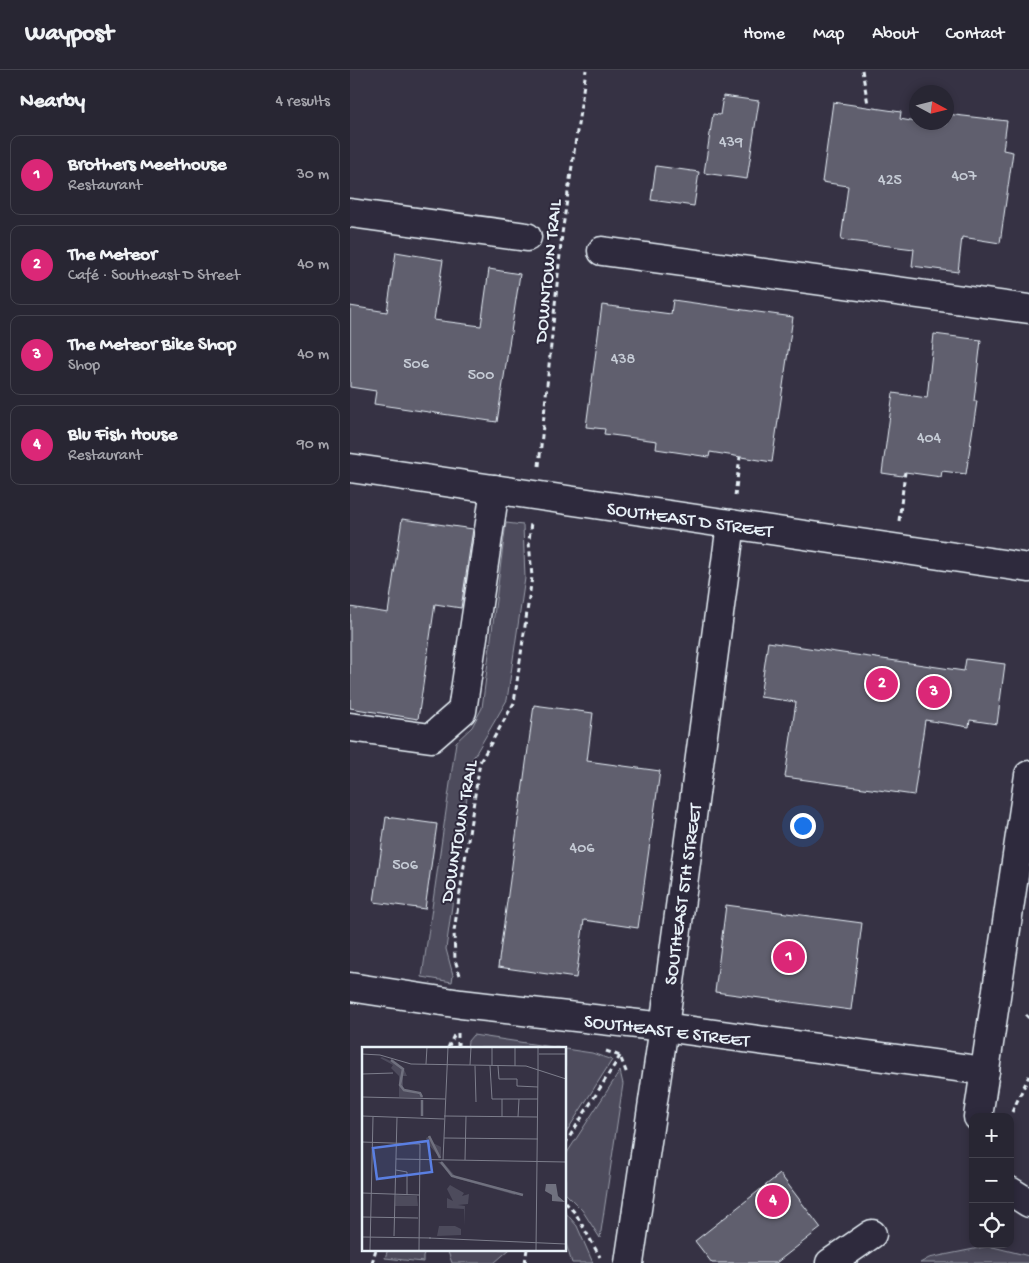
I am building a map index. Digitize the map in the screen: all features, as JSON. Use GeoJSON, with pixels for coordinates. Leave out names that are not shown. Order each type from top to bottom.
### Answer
{"type":"FeatureCollection","features":[{"type":"Feature","properties":{"kind":"street"},"geometry":{"type":"LineString","coordinates":[[350,213],[527,237]]}},
{"type":"Feature","properties":{"kind":"street"},"geometry":{"type":"LineString","coordinates":[[602,251],[1029,309]]}},
{"type":"Feature","properties":{"kind":"street","name":"SOUTHEAST D STREET"},"geometry":{"type":"LineString","coordinates":[[350,468],[1029,568]]}},
{"type":"Feature","properties":{"kind":"street"},"geometry":{"type":"LineString","coordinates":[[350,727],[431,738],[462,711],[495,490]]}},
{"type":"Feature","properties":{"kind":"street","name":"SOUTHEAST 5TH STREET"},"geometry":{"type":"LineString","coordinates":[[616,1262],[664,1027],[731,524]]}},
{"type":"Feature","properties":{"kind":"street"},"geometry":{"type":"LineString","coordinates":[[979,1113],[1029,775]]}},
{"type":"Feature","properties":{"kind":"street","name":"SOUTHEAST E STREET"},"geometry":{"type":"LineString","coordinates":[[350,987],[461,1004],[664,1027],[985,1071]]}},
{"type":"Feature","properties":{"kind":"street"},"geometry":{"type":"LineString","coordinates":[[1014,1194],[1029,1203]]}},
{"type":"Feature","properties":{"kind":"street"},"geometry":{"type":"LineString","coordinates":[[830,1263],[872,1234]]}},
{"type":"Feature","properties":{"kind":"path","name":"DOWNTOWN TRAIL"},"geometry":{"type":"LineString","coordinates":[[538,475],[562,234],[586,70]]}},
{"type":"Feature","properties":{"kind":"path"},"geometry":{"type":"LineString","coordinates":[[862,70],[868,104]]}},
{"type":"Feature","properties":{"kind":"path"},"geometry":{"type":"LineString","coordinates":[[731,524],[740,457]]}},
{"type":"Feature","properties":{"kind":"path"},"geometry":{"type":"LineString","coordinates":[[895,548],[905,472]]}},
{"type":"Feature","properties":{"kind":"path","name":"DOWNTOWN TRAIL"},"geometry":{"type":"LineString","coordinates":[[461,976],[455,960],[454,931],[480,762],[514,703],[532,576],[529,541],[532,520]]}},
{"type":"Feature","properties":{"kind":"path"},"geometry":{"type":"LineString","coordinates":[[448,1047],[458,1028],[458,1047]]}},
{"type":"Feature","properties":{"kind":"path"},"geometry":{"type":"LineString","coordinates":[[598,1048],[620,1056],[627,1075]]}},
{"type":"Feature","properties":{"kind":"path"},"geometry":{"type":"LineString","coordinates":[[566,1142],[620,1056]]}},
{"type":"Feature","properties":{"kind":"path"},"geometry":{"type":"LineString","coordinates":[[1012,1112],[1029,1076]]}},
{"type":"Feature","properties":{"kind":"path"},"geometry":{"type":"LineString","coordinates":[[566,1203],[616,1262]]}},
{"type":"Feature","properties":{"kind":"path"},"geometry":{"type":"LineString","coordinates":[[372,1263],[376,1250]]}},
{"type":"Feature","properties":{"kind":"path"},"geometry":{"type":"LineString","coordinates":[[525,1263],[527,1250]]}},
{"type":"Feature","properties":{"kind":"path"},"geometry":{"type":"LineString","coordinates":[[604,1253],[616,1262]]}},
{"type":"Feature","properties":{"kind":"shaded area"},"geometry":{"type":"Polygon","coordinates":[[[506,523],[523,525],[525,578],[507,700],[472,760],[446,949],[453,975],[452,982],[422,977],[456,742],[472,727],[482,708],[506,523]]]}},
{"type":"Feature","properties":{"kind":"shaded area"},"geometry":{"type":"Polygon","coordinates":[[[473,1035],[552,1047],[467,1047],[468,1041],[473,1035]]]}},
{"type":"Feature","properties":{"kind":"shaded area"},"geometry":{"type":"Polygon","coordinates":[[[566,1049],[592,1053],[612,1060],[566,1132],[566,1049]]]}},
{"type":"Feature","properties":{"kind":"shaded area"},"geometry":{"type":"Polygon","coordinates":[[[620,1071],[623,1084],[600,1238],[582,1210],[566,1194],[566,1154],[620,1071]]]}},
{"type":"Feature","properties":{"kind":"shaded area"},"geometry":{"type":"Polygon","coordinates":[[[566,1213],[577,1226],[593,1263],[572,1263],[566,1244],[566,1213]]]}},
{"type":"Feature","properties":{"kind":"shaded area"},"geometry":{"type":"Polygon","coordinates":[[[979,1248],[997,1248],[1029,1256],[1029,1263],[920,1263],[929,1258],[979,1248]]]}},
{"type":"Feature","properties":{"kind":"shaded area"},"geometry":{"type":"Polygon","coordinates":[[[388,1250],[426,1250],[423,1262],[385,1258],[388,1250]]]}},
{"type":"Feature","properties":{"kind":"shaded area"},"geometry":{"type":"Polygon","coordinates":[[[447,1250],[509,1250],[494,1263],[452,1263],[447,1250]]]}},
{"type":"Feature","properties":{"kind":"building"},"geometry":{"type":"Polygon","coordinates":[[[723,96],[759,101],[747,179],[704,173],[713,114],[720,115],[723,96]]]}},
{"type":"Feature","properties":{"kind":"building"},"geometry":{"type":"Polygon","coordinates":[[[833,102],[901,112],[900,119],[909,121],[909,130],[954,130],[954,115],[1007,121],[1003,150],[1013,152],[1000,243],[962,237],[958,272],[912,266],[914,249],[841,240],[848,186],[822,182],[833,102]]]}},
{"type":"Feature","properties":{"kind":"building"},"geometry":{"type":"Polygon","coordinates":[[[656,166],[699,172],[694,206],[651,200],[656,166]]]}},
{"type":"Feature","properties":{"kind":"building"},"geometry":{"type":"Polygon","coordinates":[[[396,252],[443,260],[434,320],[481,326],[489,269],[520,274],[497,422],[374,404],[376,391],[350,387],[350,306],[387,312],[396,252]]]}},
{"type":"Feature","properties":{"kind":"building"},"geometry":{"type":"Polygon","coordinates":[[[673,300],[793,317],[772,462],[710,452],[709,457],[656,449],[657,441],[604,434],[605,429],[586,427],[602,305],[671,314],[673,300]]]}},
{"type":"Feature","properties":{"kind":"building"},"geometry":{"type":"Polygon","coordinates":[[[934,334],[981,340],[974,401],[977,401],[966,474],[942,471],[941,477],[905,472],[902,476],[882,473],[893,393],[927,398],[934,334]]]}},
{"type":"Feature","properties":{"kind":"building"},"geometry":{"type":"Polygon","coordinates":[[[402,519],[473,529],[461,608],[435,604],[418,719],[350,708],[350,607],[388,613],[402,519]]]}},
{"type":"Feature","properties":{"kind":"building"},"geometry":{"type":"Polygon","coordinates":[[[768,642],[964,671],[966,659],[1005,664],[997,724],[970,720],[969,727],[925,720],[914,795],[785,777],[796,702],[760,697],[768,642]]]}},
{"type":"Feature","properties":{"kind":"building"},"geometry":{"type":"Polygon","coordinates":[[[534,705],[593,713],[587,761],[660,771],[638,928],[584,920],[576,978],[498,967],[534,705]]]}},
{"type":"Feature","properties":{"kind":"building"},"geometry":{"type":"Polygon","coordinates":[[[386,817],[437,824],[425,909],[374,902],[386,817]]]}},
{"type":"Feature","properties":{"kind":"building"},"geometry":{"type":"Polygon","coordinates":[[[726,905],[862,923],[851,1010],[715,992],[726,905]]]}},
{"type":"Feature","properties":{"kind":"building"},"geometry":{"type":"Polygon","coordinates":[[[780,1174],[821,1228],[776,1263],[712,1263],[695,1241],[780,1174]]]}},
{"type":"Feature","properties":{"kind":"place","name":"The Meteor"},"geometry":{"type":"Point","coordinates":[882,684]}},
{"type":"Feature","properties":{"kind":"place","name":"The Meteor Bike Shop"},"geometry":{"type":"Point","coordinates":[934,692]}},
{"type":"Feature","properties":{"kind":"place","name":"Brothers Meethouse"},"geometry":{"type":"Point","coordinates":[789,957]}},
{"type":"Feature","properties":{"kind":"place","name":"Blu Fish House"},"geometry":{"type":"Point","coordinates":[773,1201]}}]}
